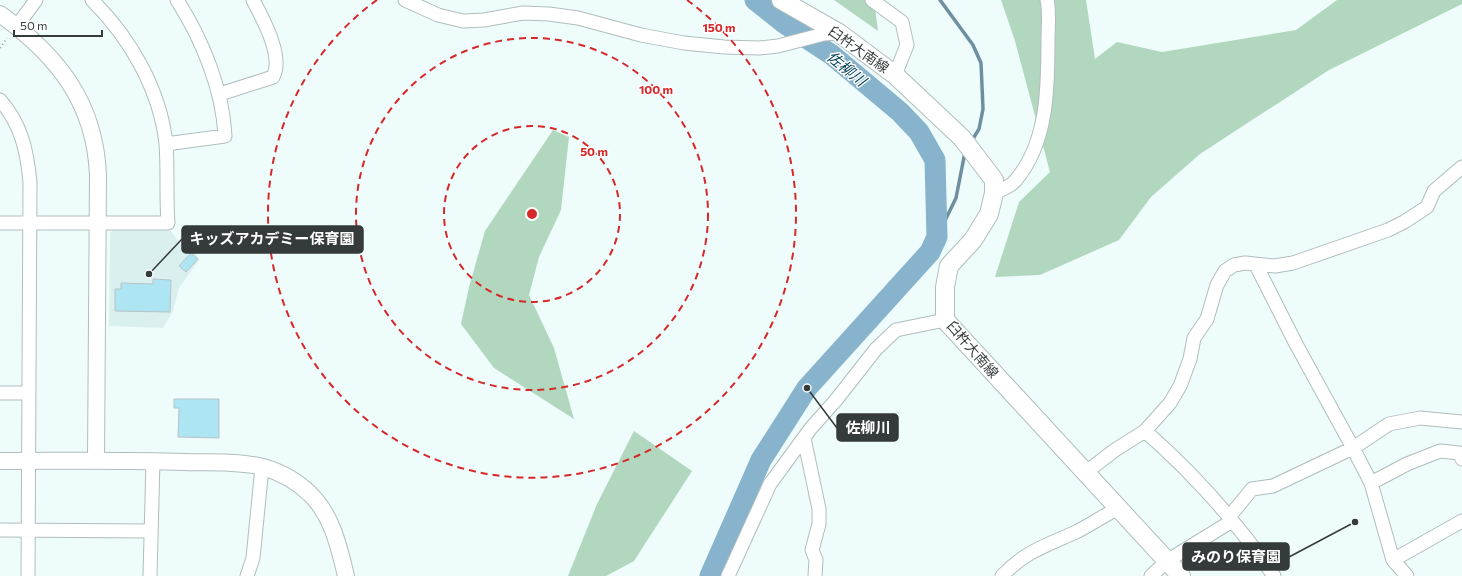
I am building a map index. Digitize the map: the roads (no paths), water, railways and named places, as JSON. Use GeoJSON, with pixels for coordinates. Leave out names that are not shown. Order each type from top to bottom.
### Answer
{"type":"FeatureCollection","features":[{"type":"Feature","properties":{"kind":"main road","name":"臼杵大南線"},"geometry":{"type":"LineString","coordinates":[[781,0],[839,33],[895,75],[962,138],[994,180],[994,193],[989,214],[973,240],[949,266],[945,287],[945,320],[1180,576]]}},
{"type":"Feature","properties":{"kind":"street"},"geometry":{"type":"LineString","coordinates":[[14,30],[36,0]]}},
{"type":"Feature","properties":{"kind":"street"},"geometry":{"type":"LineString","coordinates":[[0,223],[168,223],[166,144],[146,73],[115,24],[92,0]]}},
{"type":"Feature","properties":{"kind":"street"},"geometry":{"type":"LineString","coordinates":[[166,144],[225,136],[224,117],[220,94],[194,31],[178,0]]}},
{"type":"Feature","properties":{"kind":"street"},"geometry":{"type":"LineString","coordinates":[[220,94],[274,77],[278,70],[276,54],[265,23],[254,0]]}},
{"type":"Feature","properties":{"kind":"street"},"geometry":{"type":"LineString","coordinates":[[405,0],[438,15],[463,21],[484,20],[523,13],[549,14],[578,18],[641,35],[684,43],[724,47],[759,48],[778,46],[824,34],[839,33]]}},
{"type":"Feature","properties":{"kind":"street"},"geometry":{"type":"LineString","coordinates":[[872,0],[902,22],[907,44],[895,75]]}},
{"type":"Feature","properties":{"kind":"street"},"geometry":{"type":"LineString","coordinates":[[994,193],[1014,182],[1030,159],[1038,139],[1046,98],[1048,52],[1047,0]]}},
{"type":"Feature","properties":{"kind":"street"},"geometry":{"type":"LineString","coordinates":[[0,14],[14,30],[39,44],[63,73],[89,120],[97,156],[96,461]]}},
{"type":"Feature","properties":{"kind":"street"},"geometry":{"type":"LineString","coordinates":[[0,100],[14,118],[24,141],[30,182],[28,576]]}},
{"type":"Feature","properties":{"kind":"street"},"geometry":{"type":"LineString","coordinates":[[1085,473],[1115,450],[1145,431],[1170,403],[1180,386],[1190,359],[1194,338],[1207,319],[1217,285],[1225,271],[1234,265],[1245,263],[1275,266],[1293,263],[1404,222],[1427,207],[1434,191],[1462,167]]}},
{"type":"Feature","properties":{"kind":"street"},"geometry":{"type":"LineString","coordinates":[[1256,265],[1296,344],[1371,483],[1393,560],[1407,576]]}},
{"type":"Feature","properties":{"kind":"street"},"geometry":{"type":"LineString","coordinates":[[728,576],[770,484],[804,438],[876,349],[896,330],[945,320]]}},
{"type":"Feature","properties":{"kind":"street"},"geometry":{"type":"LineString","coordinates":[[0,393],[29,393]]}},
{"type":"Feature","properties":{"kind":"street"},"geometry":{"type":"LineString","coordinates":[[1151,576],[1167,561],[1230,519],[1252,489],[1273,486],[1353,448],[1389,424],[1420,418],[1462,422]]}},
{"type":"Feature","properties":{"kind":"street"},"geometry":{"type":"LineString","coordinates":[[1145,431],[1176,458],[1230,519],[1274,576]]}},
{"type":"Feature","properties":{"kind":"street"},"geometry":{"type":"LineString","coordinates":[[804,438],[819,509],[819,524],[812,550],[816,560],[815,576]]}},
{"type":"Feature","properties":{"kind":"street"},"geometry":{"type":"LineString","coordinates":[[1371,483],[1407,464],[1440,451],[1459,453],[1462,458]]}},
{"type":"Feature","properties":{"kind":"street"},"geometry":{"type":"LineString","coordinates":[[0,461],[153,461],[239,464],[262,467],[292,480],[310,494],[323,509],[340,554],[346,576]]}},
{"type":"Feature","properties":{"kind":"street"},"geometry":{"type":"LineString","coordinates":[[150,576],[153,461]]}},
{"type":"Feature","properties":{"kind":"street"},"geometry":{"type":"LineString","coordinates":[[247,576],[253,558],[262,467]]}},
{"type":"Feature","properties":{"kind":"street"},"geometry":{"type":"LineString","coordinates":[[1002,576],[1014,564],[1034,550],[1078,531],[1117,509]]}},
{"type":"Feature","properties":{"kind":"street"},"geometry":{"type":"LineString","coordinates":[[1393,560],[1462,521]]}},
{"type":"Feature","properties":{"kind":"street"},"geometry":{"type":"LineString","coordinates":[[0,530],[151,531]]}},
{"type":"Feature","properties":{"kind":"waterway","name":"佐柳川"},"geometry":{"type":"LineString","coordinates":[[710,576],[761,460],[807,388],[930,252],[937,237],[935,160],[919,132],[900,112],[832,55],[784,23],[755,0]]}},
{"type":"Feature","properties":{"kind":"waterway"},"geometry":{"type":"LineString","coordinates":[[940,0],[973,45],[981,63],[983,109],[979,129],[971,142]]}},
{"type":"Feature","properties":{"kind":"waterway"},"geometry":{"type":"LineString","coordinates":[[937,237],[956,198],[965,152]]}},
{"type":"Feature","properties":{"kind":"place","name":"キッズアカデミー保育園"},"geometry":{"type":"Point","coordinates":[149,274]}},
{"type":"Feature","properties":{"kind":"place","name":"佐柳川"},"geometry":{"type":"Point","coordinates":[807,388]}},
{"type":"Feature","properties":{"kind":"place","name":"みのり保育園"},"geometry":{"type":"Point","coordinates":[1355,522]}}]}
